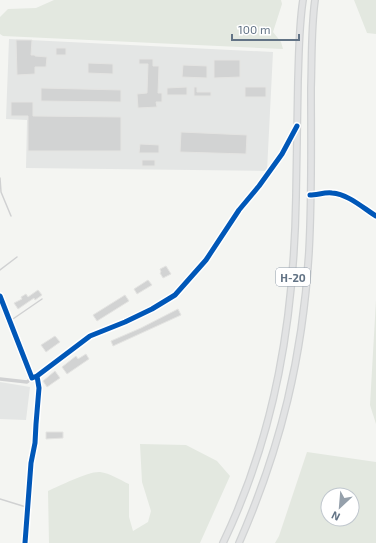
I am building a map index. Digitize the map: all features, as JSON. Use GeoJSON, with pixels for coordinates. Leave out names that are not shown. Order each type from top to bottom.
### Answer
{"type":"FeatureCollection","features":[{"type":"Feature","properties":{"kind":"main road","name":"Н-20"},"geometry":{"type":"LineString","coordinates":[[223,543],[242,500],[264,437],[278,383],[283,355],[291,300],[294,260],[299,54],[303,0]]}},
{"type":"Feature","properties":{"kind":"main road","name":"Н-20"},"geometry":{"type":"LineString","coordinates":[[239,543],[267,474],[278,438],[291,387],[300,342],[309,250],[312,58],[315,0]]}},
{"type":"Feature","properties":{"kind":"street"},"geometry":{"type":"LineString","coordinates":[[0,379],[27,382],[90,336],[132,319],[175,295],[206,260],[238,210],[259,186],[282,154],[297,126]]}},
{"type":"Feature","properties":{"kind":"street"},"geometry":{"type":"LineString","coordinates":[[310,195],[332,193],[340,195],[352,200],[376,216]]}},
{"type":"Feature","properties":{"kind":"street"},"geometry":{"type":"LineString","coordinates":[[0,296],[32,378]]}},
{"type":"Feature","properties":{"kind":"street"},"geometry":{"type":"LineString","coordinates":[[25,543],[31,463],[36,430],[39,388],[37,376]]}},
{"type":"Feature","properties":{"kind":"lane"},"geometry":{"type":"LineString","coordinates":[[0,178],[1,192],[11,216]]}},
{"type":"Feature","properties":{"kind":"lane"},"geometry":{"type":"LineString","coordinates":[[0,270],[17,257]]}},
{"type":"Feature","properties":{"kind":"lane"},"geometry":{"type":"LineString","coordinates":[[10,321],[42,299]]}},
{"type":"Feature","properties":{"kind":"lane"},"geometry":{"type":"LineString","coordinates":[[0,499],[28,507]]}},
{"type":"Feature","properties":{"kind":"shaded area"},"geometry":{"type":"Polygon","coordinates":[[[54,0],[281,0],[282,4],[273,32],[281,42],[283,49],[3,36],[0,34],[0,17],[8,9],[36,8],[54,0]]]}},
{"type":"Feature","properties":{"kind":"shaded area"},"geometry":{"type":"Polygon","coordinates":[[[354,0],[376,0],[376,34],[367,33],[354,0]]]}},
{"type":"Feature","properties":{"kind":"shaded area"},"geometry":{"type":"Polygon","coordinates":[[[9,39],[273,52],[267,171],[26,168],[27,120],[6,119],[9,39]]]}},
{"type":"Feature","properties":{"kind":"shaded area"},"geometry":{"type":"Polygon","coordinates":[[[376,300],[376,424],[370,405],[376,300]]]}},
{"type":"Feature","properties":{"kind":"shaded area"},"geometry":{"type":"Polygon","coordinates":[[[0,382],[30,387],[26,420],[0,419],[0,382]]]}},
{"type":"Feature","properties":{"kind":"shaded area"},"geometry":{"type":"Polygon","coordinates":[[[140,444],[186,445],[217,461],[230,476],[200,543],[49,543],[48,491],[74,479],[95,472],[107,474],[129,484],[129,517],[133,531],[148,522],[151,511],[142,482],[140,444]]]}},
{"type":"Feature","properties":{"kind":"shaded area"},"geometry":{"type":"Polygon","coordinates":[[[307,452],[376,462],[376,543],[275,543],[279,536],[307,452]]]}},
{"type":"Feature","properties":{"kind":"building"},"geometry":{"type":"Polygon","coordinates":[[[16,40],[32,40],[31,55],[47,57],[46,67],[35,67],[35,74],[17,75],[16,40]]]}},
{"type":"Feature","properties":{"kind":"building"},"geometry":{"type":"Polygon","coordinates":[[[56,48],[66,48],[66,55],[56,55],[56,48]]]}},
{"type":"Feature","properties":{"kind":"building"},"geometry":{"type":"Polygon","coordinates":[[[139,59],[153,59],[153,66],[159,66],[158,93],[162,93],[162,102],[156,102],[157,107],[138,108],[137,94],[147,93],[148,64],[139,64],[139,59]]]}},
{"type":"Feature","properties":{"kind":"building"},"geometry":{"type":"Polygon","coordinates":[[[214,60],[240,60],[240,77],[214,78],[214,60]]]}},
{"type":"Feature","properties":{"kind":"building"},"geometry":{"type":"Polygon","coordinates":[[[88,63],[113,64],[113,74],[88,73],[88,63]]]}},
{"type":"Feature","properties":{"kind":"building"},"geometry":{"type":"Polygon","coordinates":[[[183,65],[207,66],[207,78],[182,77],[183,65]]]}},
{"type":"Feature","properties":{"kind":"building"},"geometry":{"type":"Polygon","coordinates":[[[187,87],[187,95],[167,95],[167,88],[187,87]]]}},
{"type":"Feature","properties":{"kind":"building"},"geometry":{"type":"Polygon","coordinates":[[[194,87],[197,87],[197,92],[211,92],[211,96],[194,96],[194,87]]]}},
{"type":"Feature","properties":{"kind":"building"},"geometry":{"type":"Polygon","coordinates":[[[245,87],[266,87],[266,97],[245,97],[245,87]]]}},
{"type":"Feature","properties":{"kind":"building"},"geometry":{"type":"Polygon","coordinates":[[[41,88],[121,90],[121,102],[41,101],[41,88]]]}},
{"type":"Feature","properties":{"kind":"building"},"geometry":{"type":"Polygon","coordinates":[[[11,102],[33,102],[33,116],[121,117],[121,151],[28,151],[28,116],[11,116],[11,102]]]}},
{"type":"Feature","properties":{"kind":"building"},"geometry":{"type":"Polygon","coordinates":[[[181,132],[247,135],[246,154],[180,152],[181,132]]]}},
{"type":"Feature","properties":{"kind":"building"},"geometry":{"type":"Polygon","coordinates":[[[140,144],[159,145],[159,153],[139,153],[140,144]]]}},
{"type":"Feature","properties":{"kind":"building"},"geometry":{"type":"Polygon","coordinates":[[[142,160],[155,160],[155,166],[142,166],[142,160]]]}},
{"type":"Feature","properties":{"kind":"building"},"geometry":{"type":"Polygon","coordinates":[[[166,266],[171,274],[163,278],[160,273],[160,269],[166,266]]]}},
{"type":"Feature","properties":{"kind":"building"},"geometry":{"type":"Polygon","coordinates":[[[148,280],[152,285],[137,294],[134,289],[148,280]]]}},
{"type":"Feature","properties":{"kind":"building"},"geometry":{"type":"Polygon","coordinates":[[[38,290],[42,295],[35,300],[34,298],[18,309],[14,303],[22,299],[21,297],[26,294],[28,297],[38,290]]]}},
{"type":"Feature","properties":{"kind":"building"},"geometry":{"type":"Polygon","coordinates":[[[125,295],[129,301],[97,321],[93,315],[125,295]]]}},
{"type":"Feature","properties":{"kind":"building"},"geometry":{"type":"Polygon","coordinates":[[[178,309],[181,315],[113,346],[111,341],[178,309]]]}},
{"type":"Feature","properties":{"kind":"building"},"geometry":{"type":"Polygon","coordinates":[[[55,336],[60,342],[46,352],[41,345],[55,336]]]}},
{"type":"Feature","properties":{"kind":"building"},"geometry":{"type":"Polygon","coordinates":[[[86,354],[89,359],[67,374],[62,367],[76,356],[78,359],[86,354]]]}},
{"type":"Feature","properties":{"kind":"building"},"geometry":{"type":"Polygon","coordinates":[[[55,371],[60,378],[47,387],[43,381],[55,371]]]}},
{"type":"Feature","properties":{"kind":"building"},"geometry":{"type":"Polygon","coordinates":[[[46,432],[63,432],[63,438],[46,439],[46,432]]]}},
{"type":"Feature","properties":{"kind":"cycle path"},"geometry":{"type":"LineString","coordinates":[[0,296],[32,378],[37,376],[90,336],[152,309],[175,295],[206,260],[239,210],[259,186],[282,154],[297,126]]}},
{"type":"Feature","properties":{"kind":"cycle path"},"geometry":{"type":"LineString","coordinates":[[310,195],[327,193],[338,194],[350,199],[376,216]]}},
{"type":"Feature","properties":{"kind":"cycle path"},"geometry":{"type":"LineString","coordinates":[[25,543],[31,463],[35,443],[39,388],[37,376]]}}]}
